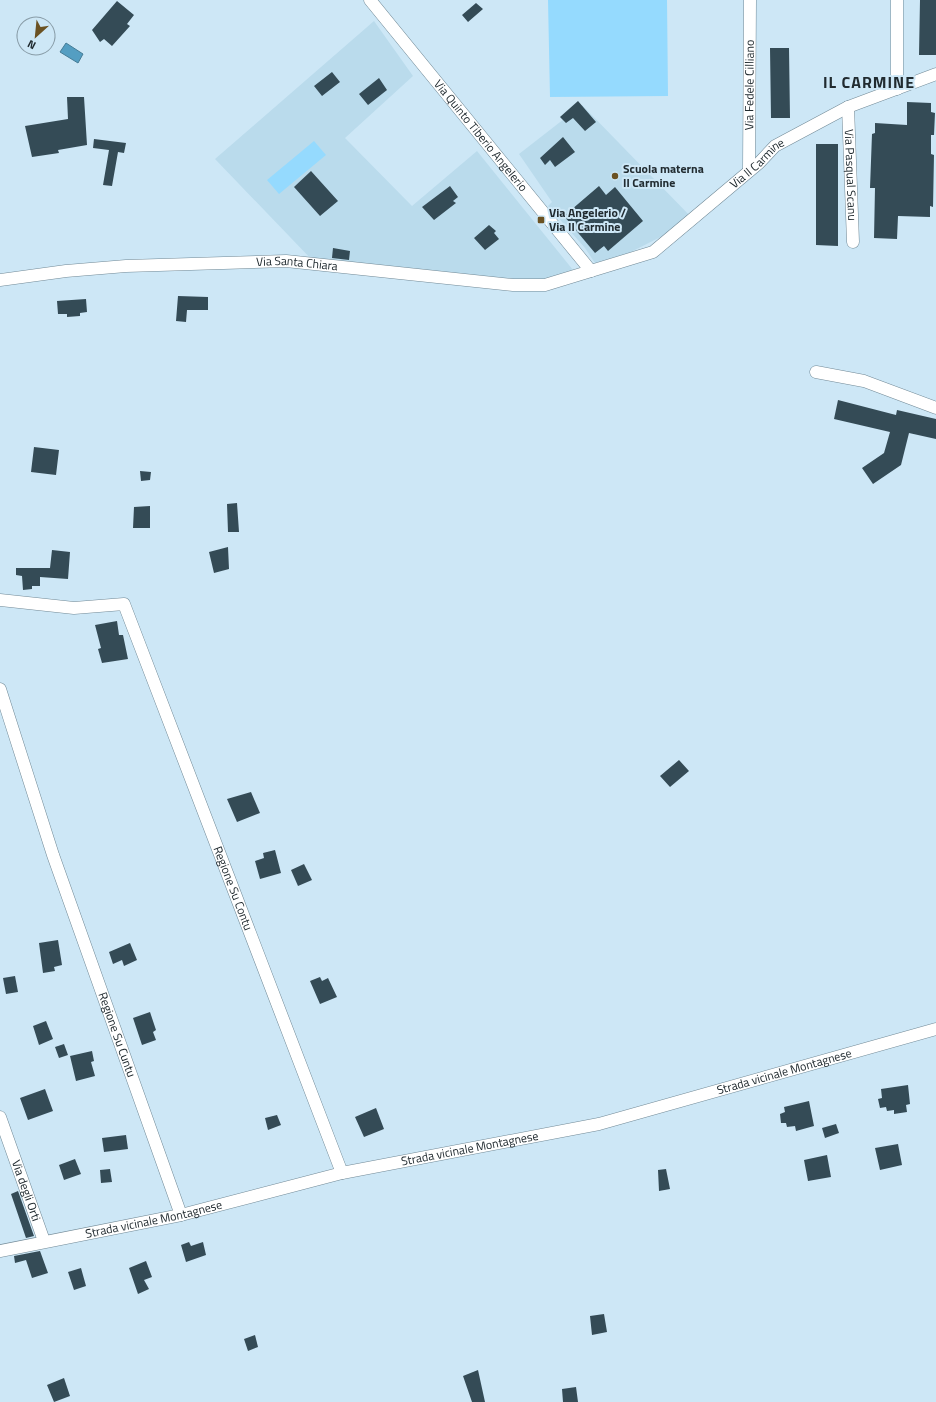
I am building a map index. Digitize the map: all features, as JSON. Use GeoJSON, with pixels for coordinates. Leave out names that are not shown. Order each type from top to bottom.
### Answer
{"type":"FeatureCollection","features":[{"type":"Feature","properties":{"kind":"street","name":"Via Quinto Tiberio Angelerio"},"geometry":{"type":"LineString","coordinates":[[370,0],[591,271]]}},
{"type":"Feature","properties":{"kind":"street","name":"Via Fedele Cilliano"},"geometry":{"type":"LineString","coordinates":[[750,0],[750,171]]}},
{"type":"Feature","properties":{"kind":"street"},"geometry":{"type":"LineString","coordinates":[[897,0],[897,89]]}},
{"type":"Feature","properties":{"kind":"street","name":"Via Il Carmine"},"geometry":{"type":"LineString","coordinates":[[591,271],[653,252],[750,171],[775,146],[848,106],[936,74]]}},
{"type":"Feature","properties":{"kind":"street","name":"Via Pasqual Scanu"},"geometry":{"type":"LineString","coordinates":[[848,106],[853,242]]}},
{"type":"Feature","properties":{"kind":"street","name":"Via Santa Chiara"},"geometry":{"type":"LineString","coordinates":[[0,280],[66,271],[126,266],[286,262],[513,286],[545,285],[591,271]]}},
{"type":"Feature","properties":{"kind":"street"},"geometry":{"type":"LineString","coordinates":[[816,372],[864,381],[936,408]]}},
{"type":"Feature","properties":{"kind":"street","name":"Regione Su Contu"},"geometry":{"type":"LineString","coordinates":[[0,600],[74,608],[124,604],[342,1173]]}},
{"type":"Feature","properties":{"kind":"street","name":"Regione Su Cuntu"},"geometry":{"type":"LineString","coordinates":[[0,688],[54,856],[180,1215]]}},
{"type":"Feature","properties":{"kind":"street","name":"Strada vicinale Montagnese"},"geometry":{"type":"LineString","coordinates":[[0,1251],[180,1215],[342,1173],[599,1124],[936,1029]]}},
{"type":"Feature","properties":{"kind":"street","name":"Via degli Orti"},"geometry":{"type":"LineString","coordinates":[[0,1117],[44,1241]]}},
{"type":"Feature","properties":{"kind":"shaded area"},"geometry":{"type":"Polygon","coordinates":[[[548,0],[667,0],[668,96],[550,97],[548,0]]]}},
{"type":"Feature","properties":{"kind":"shaded area"},"geometry":{"type":"Polygon","coordinates":[[[374,21],[413,76],[345,138],[412,206],[477,151],[573,270],[536,282],[314,262],[215,159],[374,21]]]}},
{"type":"Feature","properties":{"kind":"shaded area"},"geometry":{"type":"Polygon","coordinates":[[[66,43],[83,54],[78,63],[60,52],[66,43]]]}},
{"type":"Feature","properties":{"kind":"shaded area","name":"Scuola materna Il Carmine"},"geometry":{"type":"Polygon","coordinates":[[[582,105],[694,220],[621,257],[595,263],[585,248],[548,206],[552,202],[519,154],[582,105]]]}},
{"type":"Feature","properties":{"kind":"shaded area"},"geometry":{"type":"Polygon","coordinates":[[[314,141],[326,155],[279,194],[267,180],[314,141]]]}},
{"type":"Feature","properties":{"kind":"building"},"geometry":{"type":"Polygon","coordinates":[[[920,0],[936,0],[936,55],[919,55],[920,0]]]}},
{"type":"Feature","properties":{"kind":"building"},"geometry":{"type":"Polygon","coordinates":[[[117,1],[134,15],[127,24],[130,26],[112,46],[104,39],[100,42],[92,30],[117,1]]]}},
{"type":"Feature","properties":{"kind":"building"},"geometry":{"type":"Polygon","coordinates":[[[476,3],[483,9],[468,22],[462,15],[476,3]]]}},
{"type":"Feature","properties":{"kind":"building"},"geometry":{"type":"Polygon","coordinates":[[[770,48],[789,48],[790,118],[771,118],[770,48]]]}},
{"type":"Feature","properties":{"kind":"building"},"geometry":{"type":"Polygon","coordinates":[[[332,72],[340,82],[322,96],[314,86],[332,72]]]}},
{"type":"Feature","properties":{"kind":"building"},"geometry":{"type":"Polygon","coordinates":[[[379,78],[387,90],[368,105],[359,94],[379,78]]]}},
{"type":"Feature","properties":{"kind":"building"},"geometry":{"type":"Polygon","coordinates":[[[67,97],[84,97],[87,145],[58,150],[59,153],[32,157],[25,126],[68,119],[67,97]]]}},
{"type":"Feature","properties":{"kind":"building"},"geometry":{"type":"Polygon","coordinates":[[[578,101],[596,122],[585,131],[573,118],[566,123],[560,117],[578,101]]]}},
{"type":"Feature","properties":{"kind":"building"},"geometry":{"type":"Polygon","coordinates":[[[907,102],[931,103],[931,112],[935,113],[934,135],[931,135],[931,154],[934,155],[933,207],[930,206],[930,217],[898,216],[897,239],[874,238],[875,188],[870,188],[872,134],[875,133],[875,123],[907,125],[907,102]]]}},
{"type":"Feature","properties":{"kind":"building"},"geometry":{"type":"Polygon","coordinates":[[[563,137],[575,152],[555,167],[550,160],[545,165],[540,158],[563,137]]]}},
{"type":"Feature","properties":{"kind":"building"},"geometry":{"type":"Polygon","coordinates":[[[94,139],[126,143],[124,153],[118,152],[112,186],[103,185],[109,150],[93,148],[94,139]]]}},
{"type":"Feature","properties":{"kind":"building"},"geometry":{"type":"Polygon","coordinates":[[[816,144],[838,144],[838,246],[816,245],[816,144]]]}},
{"type":"Feature","properties":{"kind":"building"},"geometry":{"type":"Polygon","coordinates":[[[311,171],[338,201],[320,216],[294,187],[311,171]]]}},
{"type":"Feature","properties":{"kind":"building"},"geometry":{"type":"Polygon","coordinates":[[[450,186],[458,197],[453,201],[456,203],[434,220],[422,207],[450,186]]]}},
{"type":"Feature","properties":{"kind":"building"},"geometry":{"type":"Polygon","coordinates":[[[599,186],[606,195],[615,187],[643,221],[608,251],[604,246],[595,253],[564,216],[599,186]]]}},
{"type":"Feature","properties":{"kind":"building"},"geometry":{"type":"Polygon","coordinates":[[[489,225],[496,231],[494,233],[499,239],[485,250],[474,238],[489,225]]]}},
{"type":"Feature","properties":{"kind":"building"},"geometry":{"type":"Polygon","coordinates":[[[333,248],[350,251],[349,260],[332,258],[333,248]]]}},
{"type":"Feature","properties":{"kind":"building"},"geometry":{"type":"Polygon","coordinates":[[[178,296],[208,297],[208,310],[187,310],[186,322],[176,321],[178,296]]]}},
{"type":"Feature","properties":{"kind":"building"},"geometry":{"type":"Polygon","coordinates":[[[86,299],[87,312],[80,313],[80,316],[67,317],[67,314],[58,314],[57,301],[86,299]]]}},
{"type":"Feature","properties":{"kind":"building"},"geometry":{"type":"Polygon","coordinates":[[[838,400],[896,415],[897,410],[936,419],[936,439],[909,433],[901,465],[873,484],[862,468],[884,453],[890,432],[834,419],[838,400]]]}},
{"type":"Feature","properties":{"kind":"building"},"geometry":{"type":"Polygon","coordinates":[[[34,447],[59,450],[56,475],[31,472],[34,447]]]}},
{"type":"Feature","properties":{"kind":"building"},"geometry":{"type":"Polygon","coordinates":[[[140,471],[151,472],[150,480],[141,481],[140,471]]]}},
{"type":"Feature","properties":{"kind":"building"},"geometry":{"type":"Polygon","coordinates":[[[237,503],[239,532],[228,532],[227,504],[237,503]]]}},
{"type":"Feature","properties":{"kind":"building"},"geometry":{"type":"Polygon","coordinates":[[[150,506],[150,528],[133,528],[134,507],[150,506]]]}},
{"type":"Feature","properties":{"kind":"building"},"geometry":{"type":"Polygon","coordinates":[[[228,547],[229,569],[214,573],[209,552],[228,547]]]}},
{"type":"Feature","properties":{"kind":"building"},"geometry":{"type":"Polygon","coordinates":[[[52,550],[70,552],[68,579],[40,577],[40,586],[32,586],[32,589],[23,590],[22,576],[16,575],[16,568],[50,568],[52,550]]]}},
{"type":"Feature","properties":{"kind":"building"},"geometry":{"type":"Polygon","coordinates":[[[117,621],[119,635],[123,635],[128,659],[102,663],[98,649],[101,648],[95,625],[117,621]]]}},
{"type":"Feature","properties":{"kind":"building"},"geometry":{"type":"Polygon","coordinates":[[[679,760],[689,771],[670,787],[660,776],[679,760]]]}},
{"type":"Feature","properties":{"kind":"building"},"geometry":{"type":"Polygon","coordinates":[[[251,792],[260,813],[237,822],[227,799],[251,792]]]}},
{"type":"Feature","properties":{"kind":"building"},"geometry":{"type":"Polygon","coordinates":[[[275,850],[281,873],[260,879],[255,861],[264,858],[263,853],[275,850]]]}},
{"type":"Feature","properties":{"kind":"building"},"geometry":{"type":"Polygon","coordinates":[[[304,864],[312,880],[298,886],[291,870],[304,864]]]}},
{"type":"Feature","properties":{"kind":"building"},"geometry":{"type":"Polygon","coordinates":[[[58,940],[62,965],[54,967],[55,971],[43,973],[39,943],[58,940]]]}},
{"type":"Feature","properties":{"kind":"building"},"geometry":{"type":"Polygon","coordinates":[[[130,943],[137,960],[124,966],[122,960],[113,964],[109,952],[130,943]]]}},
{"type":"Feature","properties":{"kind":"building"},"geometry":{"type":"Polygon","coordinates":[[[15,976],[18,992],[6,994],[3,978],[15,976]]]}},
{"type":"Feature","properties":{"kind":"building"},"geometry":{"type":"Polygon","coordinates":[[[320,977],[322,981],[328,978],[337,997],[320,1004],[310,981],[320,977]]]}},
{"type":"Feature","properties":{"kind":"building"},"geometry":{"type":"Polygon","coordinates":[[[150,1012],[156,1030],[153,1032],[156,1040],[142,1045],[133,1018],[150,1012]]]}},
{"type":"Feature","properties":{"kind":"building"},"geometry":{"type":"Polygon","coordinates":[[[46,1021],[53,1039],[39,1045],[33,1026],[46,1021]]]}},
{"type":"Feature","properties":{"kind":"building"},"geometry":{"type":"Polygon","coordinates":[[[64,1044],[68,1055],[59,1058],[55,1047],[64,1044]]]}},
{"type":"Feature","properties":{"kind":"building"},"geometry":{"type":"Polygon","coordinates":[[[92,1051],[94,1061],[91,1062],[95,1076],[76,1081],[70,1056],[92,1051]]]}},
{"type":"Feature","properties":{"kind":"building"},"geometry":{"type":"Polygon","coordinates":[[[908,1085],[910,1104],[906,1105],[907,1112],[894,1114],[894,1110],[887,1111],[886,1107],[880,1108],[878,1099],[882,1098],[881,1089],[908,1085]]]}},
{"type":"Feature","properties":{"kind":"building"},"geometry":{"type":"Polygon","coordinates":[[[45,1089],[53,1111],[28,1120],[20,1098],[45,1089]]]}},
{"type":"Feature","properties":{"kind":"building"},"geometry":{"type":"Polygon","coordinates":[[[809,1101],[814,1126],[796,1131],[795,1126],[787,1127],[786,1123],[781,1123],[780,1114],[785,1112],[784,1107],[809,1101]]]}},
{"type":"Feature","properties":{"kind":"building"},"geometry":{"type":"Polygon","coordinates":[[[376,1108],[384,1129],[364,1137],[355,1117],[376,1108]]]}},
{"type":"Feature","properties":{"kind":"building"},"geometry":{"type":"Polygon","coordinates":[[[277,1115],[281,1125],[268,1130],[265,1118],[277,1115]]]}},
{"type":"Feature","properties":{"kind":"building"},"geometry":{"type":"Polygon","coordinates":[[[836,1124],[839,1133],[825,1138],[822,1128],[836,1124]]]}},
{"type":"Feature","properties":{"kind":"building"},"geometry":{"type":"Polygon","coordinates":[[[126,1135],[128,1149],[104,1152],[102,1138],[126,1135]]]}},
{"type":"Feature","properties":{"kind":"building"},"geometry":{"type":"Polygon","coordinates":[[[898,1144],[902,1165],[880,1170],[875,1148],[898,1144]]]}},
{"type":"Feature","properties":{"kind":"building"},"geometry":{"type":"Polygon","coordinates":[[[827,1155],[831,1177],[808,1181],[804,1160],[827,1155]]]}},
{"type":"Feature","properties":{"kind":"building"},"geometry":{"type":"Polygon","coordinates":[[[75,1159],[81,1174],[64,1180],[59,1165],[75,1159]]]}},
{"type":"Feature","properties":{"kind":"building"},"geometry":{"type":"Polygon","coordinates":[[[110,1169],[112,1182],[101,1183],[100,1170],[110,1169]]]}},
{"type":"Feature","properties":{"kind":"building"},"geometry":{"type":"Polygon","coordinates":[[[666,1169],[670,1189],[659,1191],[658,1170],[666,1169]]]}},
{"type":"Feature","properties":{"kind":"building"},"geometry":{"type":"Polygon","coordinates":[[[18,1191],[34,1236],[26,1238],[11,1194],[18,1191]]]}},
{"type":"Feature","properties":{"kind":"building"},"geometry":{"type":"Polygon","coordinates":[[[189,1242],[191,1246],[203,1242],[206,1255],[186,1262],[181,1245],[189,1242]]]}},
{"type":"Feature","properties":{"kind":"building"},"geometry":{"type":"Polygon","coordinates":[[[40,1251],[48,1273],[32,1278],[26,1260],[15,1263],[14,1256],[40,1251]]]}},
{"type":"Feature","properties":{"kind":"building"},"geometry":{"type":"Polygon","coordinates":[[[146,1261],[152,1277],[144,1280],[149,1289],[138,1294],[129,1268],[146,1261]]]}},
{"type":"Feature","properties":{"kind":"building"},"geometry":{"type":"Polygon","coordinates":[[[81,1268],[86,1286],[74,1290],[68,1272],[81,1268]]]}},
{"type":"Feature","properties":{"kind":"building"},"geometry":{"type":"Polygon","coordinates":[[[604,1314],[607,1332],[592,1335],[590,1316],[604,1314]]]}},
{"type":"Feature","properties":{"kind":"building"},"geometry":{"type":"Polygon","coordinates":[[[255,1335],[258,1347],[248,1351],[244,1339],[255,1335]]]}},
{"type":"Feature","properties":{"kind":"building"},"geometry":{"type":"Polygon","coordinates":[[[478,1370],[485,1402],[472,1402],[463,1376],[478,1370]]]}},
{"type":"Feature","properties":{"kind":"building"},"geometry":{"type":"Polygon","coordinates":[[[64,1378],[70,1396],[54,1402],[47,1385],[64,1378]]]}},
{"type":"Feature","properties":{"kind":"building"},"geometry":{"type":"Polygon","coordinates":[[[576,1387],[578,1402],[563,1402],[562,1389],[576,1387]]]}},
{"type":"Feature","properties":{"kind":"place","name":"Scuola materna Il Carmine"},"geometry":{"type":"Point","coordinates":[615,176]}},
{"type":"Feature","properties":{"kind":"place","name":"Via Angelerio / Via Il Carmine"},"geometry":{"type":"Point","coordinates":[541,220]}},
{"type":"Feature","properties":{"kind":"district","name":"IL CARMINE"},"geometry":{"type":"Point","coordinates":[869,82]}}]}
